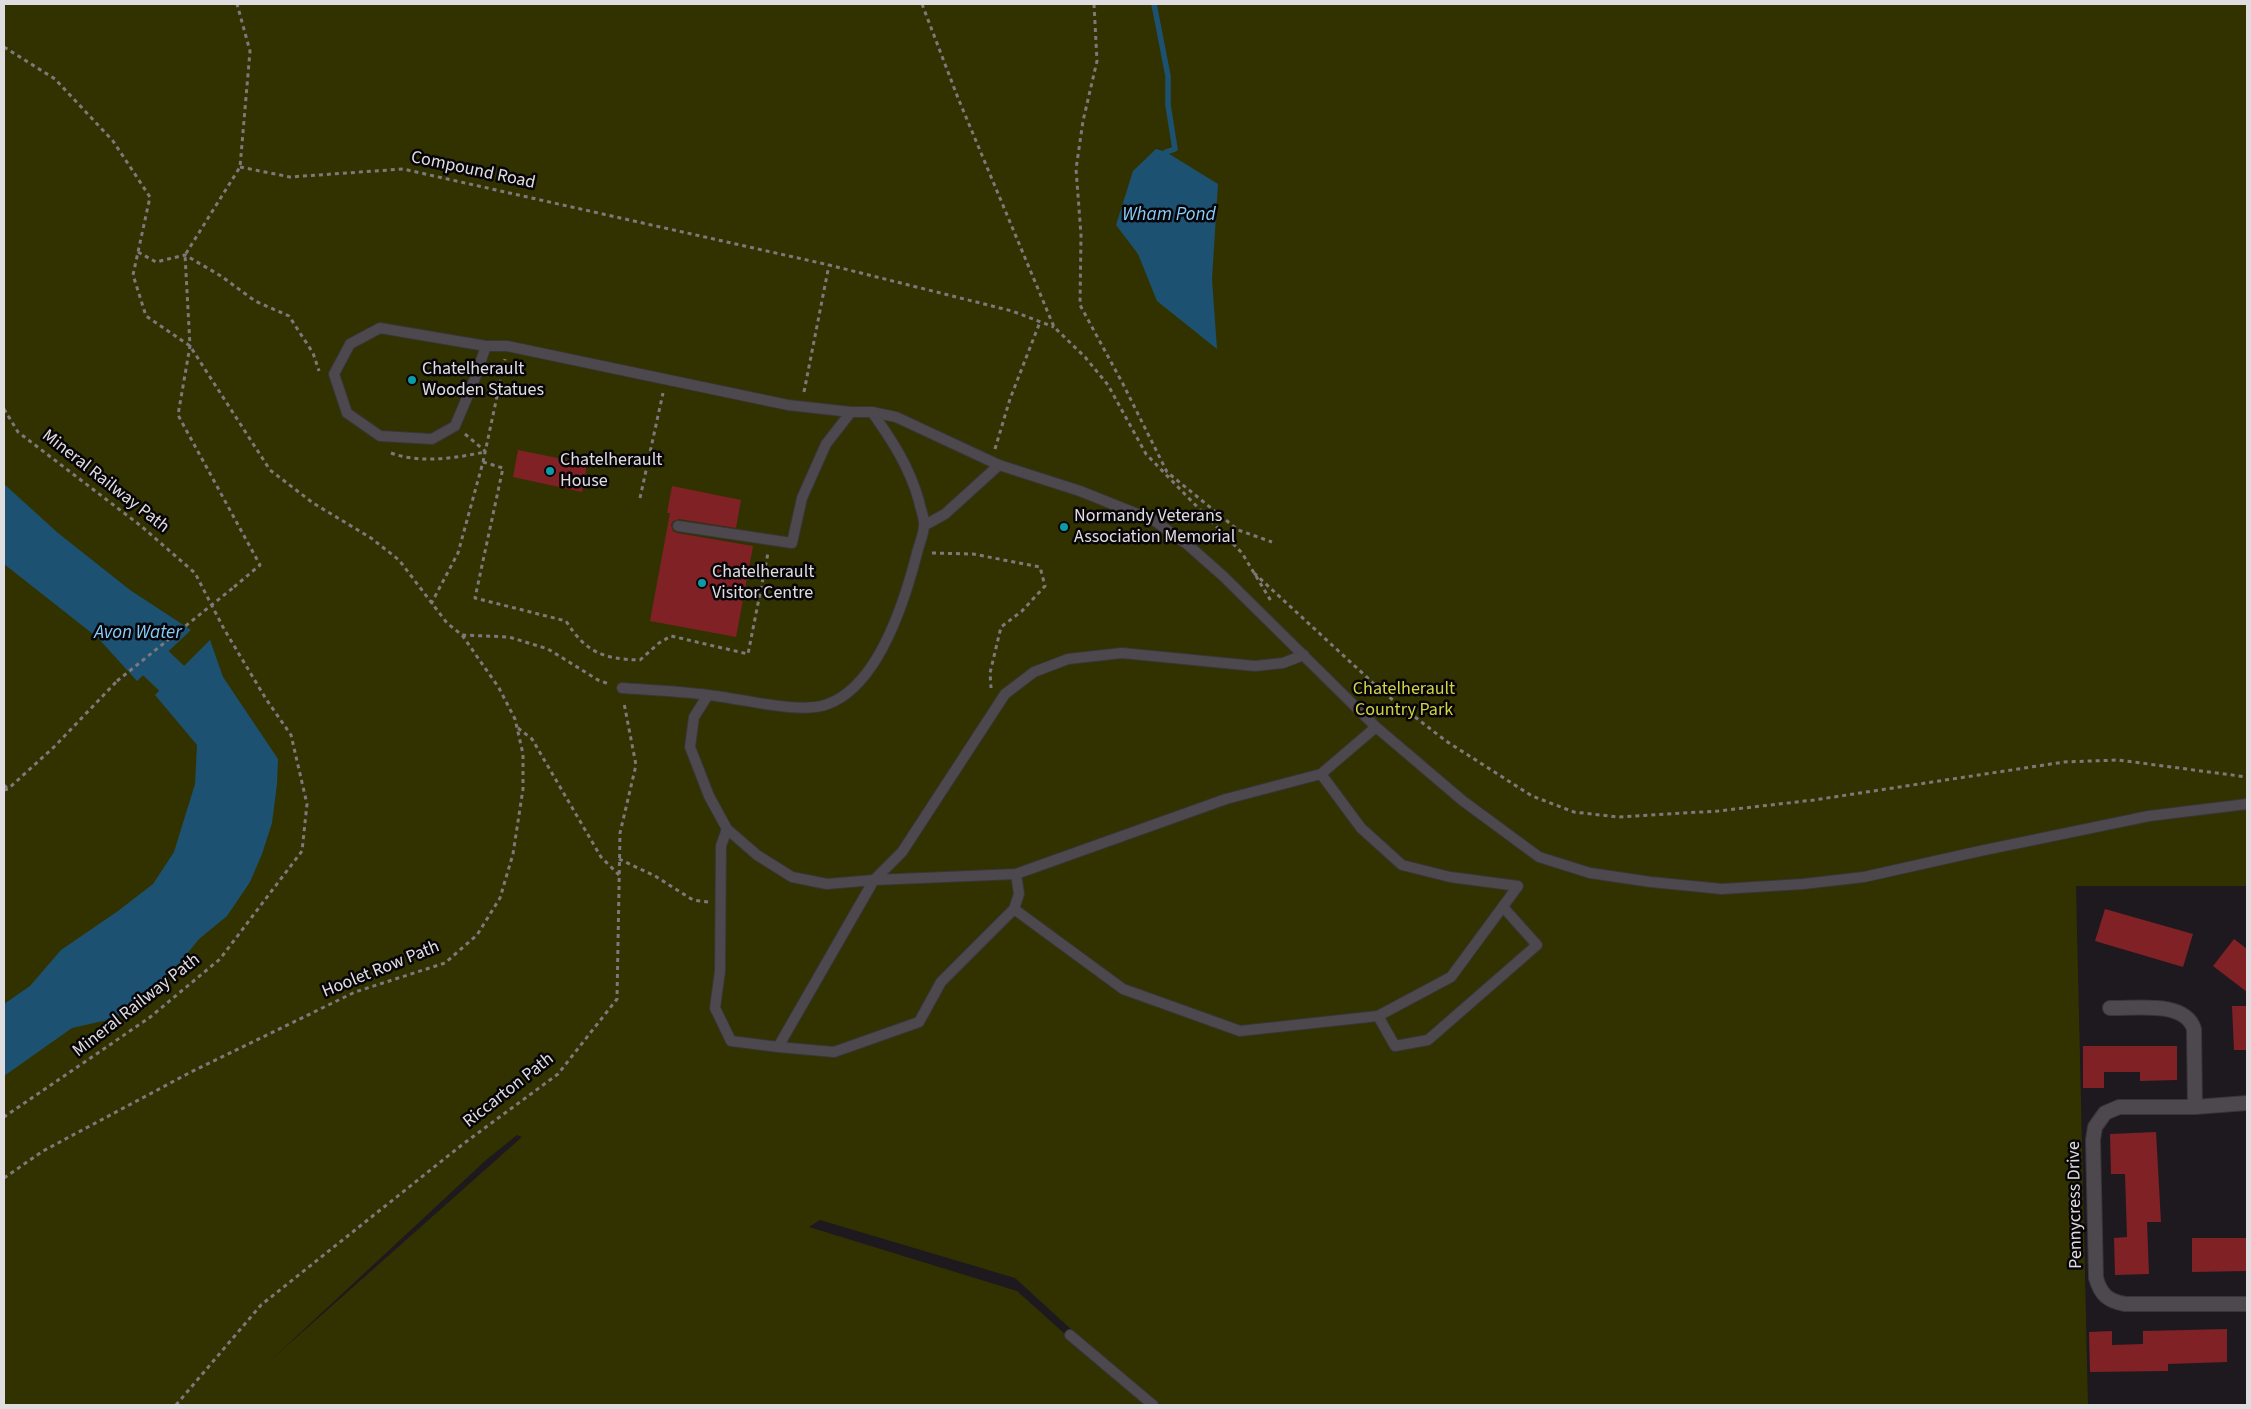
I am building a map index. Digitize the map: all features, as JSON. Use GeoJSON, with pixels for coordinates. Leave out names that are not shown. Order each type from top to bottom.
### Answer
{"type":"FeatureCollection","features":[{"type":"Feature","properties":{"kind":"street"},"geometry":{"type":"LineString","coordinates":[[2110,1008],[2174,1010],[2184,1014],[2192,1021],[2194,1029],[2196,1107]]}},
{"type":"Feature","properties":{"kind":"street","name":"Pennycress Drive"},"geometry":{"type":"LineString","coordinates":[[2247,1104],[2196,1107],[2119,1107],[2105,1113],[2095,1127],[2096,1278],[2100,1292],[2112,1302],[2125,1304],[2247,1304]]}},
{"type":"Feature","properties":{"kind":"lane"},"geometry":{"type":"LineString","coordinates":[[486,346],[455,426],[432,439],[380,436],[347,413],[334,374],[350,344],[380,328],[486,346],[507,346],[788,405],[850,412],[872,412],[896,417],[999,465],[1080,491],[1155,521],[1188,545],[1223,576],[1376,727],[1462,801],[1539,857],[1590,873],[1651,882],[1713,888],[1803,884],[1864,877],[2149,816],[2247,804]]}},
{"type":"Feature","properties":{"kind":"lane"},"geometry":{"type":"LineString","coordinates":[[678,526],[792,544],[802,498],[826,444],[850,412]]}},
{"type":"Feature","properties":{"kind":"lane"},"geometry":{"type":"LineString","coordinates":[[622,688],[708,694],[804,708],[828,704],[847,692],[863,677],[882,650],[904,601],[925,525],[913,482],[902,457],[872,412]]}},
{"type":"Feature","properties":{"kind":"lane"},"geometry":{"type":"LineString","coordinates":[[925,525],[946,514],[999,465]]}},
{"type":"Feature","properties":{"kind":"lane"},"geometry":{"type":"LineString","coordinates":[[778,1046],[874,880],[902,852],[1005,694],[1034,672],[1068,659],[1122,653],[1255,666],[1283,663],[1304,655]]}},
{"type":"Feature","properties":{"kind":"lane"},"geometry":{"type":"LineString","coordinates":[[708,694],[694,717],[690,747],[709,796],[728,829],[757,855],[792,877],[827,884],[874,880],[1016,874],[1226,799],[1321,774],[1376,727]]}},
{"type":"Feature","properties":{"kind":"lane"},"geometry":{"type":"LineString","coordinates":[[1014,909],[1123,989],[1240,1031],[1378,1016],[1451,977],[1518,886],[1450,877],[1402,865],[1361,828],[1321,774]]}},
{"type":"Feature","properties":{"kind":"lane"},"geometry":{"type":"LineString","coordinates":[[728,829],[721,846],[720,971],[716,1008],[731,1041],[834,1052],[919,1022],[941,982],[1014,909],[1019,894],[1016,874]]}},
{"type":"Feature","properties":{"kind":"lane"},"geometry":{"type":"LineString","coordinates":[[1378,1016],[1395,1046],[1428,1040],[1537,945],[1502,907]]}},
{"type":"Feature","properties":{"kind":"lane"},"geometry":{"type":"LineString","coordinates":[[1070,1334],[1153,1405]]}},
{"type":"Feature","properties":{"kind":"path"},"geometry":{"type":"LineString","coordinates":[[4,785],[6,790],[55,746],[117,680],[260,565],[178,415],[190,346],[185,256],[240,167],[250,51],[237,4]]}},
{"type":"Feature","properties":{"kind":"path"},"geometry":{"type":"LineString","coordinates":[[922,4],[958,98],[1054,327],[1085,356],[1108,385],[1146,454],[1242,553],[1254,573],[1384,693],[1446,741],[1532,796],[1574,812],[1618,817],[1718,811],[1814,800],[2064,762],[2118,760],[2221,776],[2247,777]]}},
{"type":"Feature","properties":{"kind":"path"},"geometry":{"type":"LineString","coordinates":[[1094,4],[1097,61],[1083,121],[1076,169],[1081,235],[1080,305],[1124,384],[1167,472],[1238,530],[1272,542]]}},
{"type":"Feature","properties":{"kind":"path"},"geometry":{"type":"LineString","coordinates":[[4,47],[55,79],[113,141],[150,196],[133,275],[146,316],[190,346]]}},
{"type":"Feature","properties":{"kind":"path","name":"Compound Road"},"geometry":{"type":"LineString","coordinates":[[240,167],[290,177],[403,169],[829,265],[1012,311],[1054,327]]}},
{"type":"Feature","properties":{"kind":"path"},"geometry":{"type":"LineString","coordinates":[[138,252],[156,262],[185,256],[221,276],[255,301],[289,316],[313,353],[322,379]]}},
{"type":"Feature","properties":{"kind":"path"},"geometry":{"type":"LineString","coordinates":[[805,383],[829,265]]}},
{"type":"Feature","properties":{"kind":"path"},"geometry":{"type":"LineString","coordinates":[[993,455],[1010,399],[1040,322]]}},
{"type":"Feature","properties":{"kind":"path","name":"Hoolet Row Path"},"geometry":{"type":"LineString","coordinates":[[4,1178],[43,1151],[191,1072],[346,996],[445,963],[477,935],[500,898],[512,854],[523,790],[523,754],[515,719],[499,688],[462,635],[446,623],[399,560],[371,538],[313,503],[270,470],[190,346]]}},
{"type":"Feature","properties":{"kind":"path"},"geometry":{"type":"LineString","coordinates":[[431,604],[458,553],[483,462],[507,346]]}},
{"type":"Feature","properties":{"kind":"path"},"geometry":{"type":"LineString","coordinates":[[640,498],[666,378]]}},
{"type":"Feature","properties":{"kind":"path","name":"Mineral Railway Path"},"geometry":{"type":"LineString","coordinates":[[4,409],[18,432],[142,526],[195,573],[224,629],[266,699],[291,735],[307,804],[302,851],[220,959],[148,1018],[4,1117]]}},
{"type":"Feature","properties":{"kind":"path"},"geometry":{"type":"LineString","coordinates":[[455,426],[485,452]]}},
{"type":"Feature","properties":{"kind":"path"},"geometry":{"type":"LineString","coordinates":[[388,452],[405,458],[454,458],[485,452]]}},
{"type":"Feature","properties":{"kind":"path"},"geometry":{"type":"LineString","coordinates":[[483,462],[503,468],[475,598],[566,621],[573,633],[592,650],[615,659],[640,660],[659,643],[671,636],[748,654],[771,540]]}},
{"type":"Feature","properties":{"kind":"path"},"geometry":{"type":"LineString","coordinates":[[917,552],[973,554],[1040,567],[1045,586],[1022,611],[1001,628],[990,672],[993,711]]}},
{"type":"Feature","properties":{"kind":"path"},"geometry":{"type":"LineString","coordinates":[[462,635],[510,637],[548,649],[598,680],[622,688]]}},
{"type":"Feature","properties":{"kind":"path","name":"Riccarton Path"},"geometry":{"type":"LineString","coordinates":[[176,1405],[261,1305],[463,1144],[558,1074],[617,999],[620,833],[636,765],[622,688]]}},
{"type":"Feature","properties":{"kind":"path"},"geometry":{"type":"LineString","coordinates":[[517,728],[532,740],[601,858],[619,874]]}},
{"type":"Feature","properties":{"kind":"path"},"geometry":{"type":"LineString","coordinates":[[620,859],[655,876],[693,900],[721,905]]}},
{"type":"Feature","properties":{"kind":"green space","name":"Chatelherault Country Park"},"geometry":{"type":"Polygon","coordinates":[[[4,4],[2247,4],[2247,886],[2076,886],[2088,1405],[1154,1405],[1015,1278],[820,1220],[809,1227],[1017,1291],[1144,1405],[4,1405],[4,4]],[[517,1135],[486,1160],[272,1359],[522,1137],[517,1135]]]}},
{"type":"Feature","properties":{"kind":"water","name":"Wham Pond"},"geometry":{"type":"Polygon","coordinates":[[[1156,149],[1166,152],[1218,184],[1212,279],[1217,349],[1157,301],[1138,254],[1116,225],[1133,171],[1156,149]]]}},
{"type":"Feature","properties":{"kind":"water","name":"Avon Water"},"geometry":{"type":"Polygon","coordinates":[[[4,484],[58,533],[130,590],[191,630],[137,681],[98,638],[4,564],[4,484]]]}},
{"type":"Feature","properties":{"kind":"water"},"geometry":{"type":"Polygon","coordinates":[[[210,640],[223,677],[278,759],[272,823],[250,882],[227,916],[199,939],[178,965],[116,1018],[72,1028],[4,1076],[4,1004],[30,986],[61,950],[118,911],[153,884],[174,852],[195,784],[197,745],[155,695],[210,640]]]}},
{"type":"Feature","properties":{"kind":"building","name":"Chatelherault House"},"geometry":{"type":"Polygon","coordinates":[[[518,450],[587,464],[582,492],[513,477],[518,450]]]}},
{"type":"Feature","properties":{"kind":"building","name":"Chatelherault Visitor Centre"},"geometry":{"type":"Polygon","coordinates":[[[672,486],[741,500],[736,528],[679,519],[673,521],[671,525],[673,531],[677,533],[753,546],[736,637],[650,621],[670,513],[667,513],[672,486]]]}},
{"type":"Feature","properties":{"kind":"building"},"geometry":{"type":"Polygon","coordinates":[[[2105,909],[2193,934],[2183,967],[2095,941],[2105,909]]]}},
{"type":"Feature","properties":{"kind":"building"},"geometry":{"type":"Polygon","coordinates":[[[2234,939],[2247,949],[2247,992],[2213,966],[2234,939]]]}},
{"type":"Feature","properties":{"kind":"building"},"geometry":{"type":"Polygon","coordinates":[[[2232,1006],[2247,1006],[2247,1050],[2234,1050],[2232,1006]]]}},
{"type":"Feature","properties":{"kind":"building"},"geometry":{"type":"Polygon","coordinates":[[[2083,1046],[2177,1046],[2177,1080],[2140,1081],[2140,1072],[2104,1072],[2104,1088],[2083,1088],[2083,1046]]]}},
{"type":"Feature","properties":{"kind":"building"},"geometry":{"type":"Polygon","coordinates":[[[2156,1132],[2161,1222],[2147,1222],[2149,1274],[2115,1275],[2114,1238],[2127,1237],[2125,1174],[2111,1174],[2110,1134],[2156,1132]]]}},
{"type":"Feature","properties":{"kind":"building"},"geometry":{"type":"Polygon","coordinates":[[[2192,1238],[2247,1238],[2247,1271],[2192,1272],[2192,1238]]]}},
{"type":"Feature","properties":{"kind":"building"},"geometry":{"type":"Polygon","coordinates":[[[2227,1329],[2227,1362],[2168,1364],[2168,1371],[2090,1372],[2089,1332],[2112,1331],[2112,1345],[2143,1344],[2143,1331],[2227,1329]]]}},
{"type":"Feature","properties":{"kind":"waterway"},"geometry":{"type":"LineString","coordinates":[[1154,4],[1168,76],[1168,105],[1175,149],[1166,152]]}},
{"type":"Feature","properties":{"kind":"waterway","name":"Avon Water"},"geometry":{"type":"LineString","coordinates":[[121,630],[206,711]]}},
{"type":"Feature","properties":{"kind":"place","name":"Chatelherault Wooden Statues"},"geometry":{"type":"Point","coordinates":[412,380]}},
{"type":"Feature","properties":{"kind":"place","name":"Chatelherault House"},"geometry":{"type":"Point","coordinates":[550,471]}},
{"type":"Feature","properties":{"kind":"place","name":"Normandy Veterans Association Memorial"},"geometry":{"type":"Point","coordinates":[1064,527]}},
{"type":"Feature","properties":{"kind":"place","name":"Chatelherault Visitor Centre"},"geometry":{"type":"Point","coordinates":[702,583]}}]}
